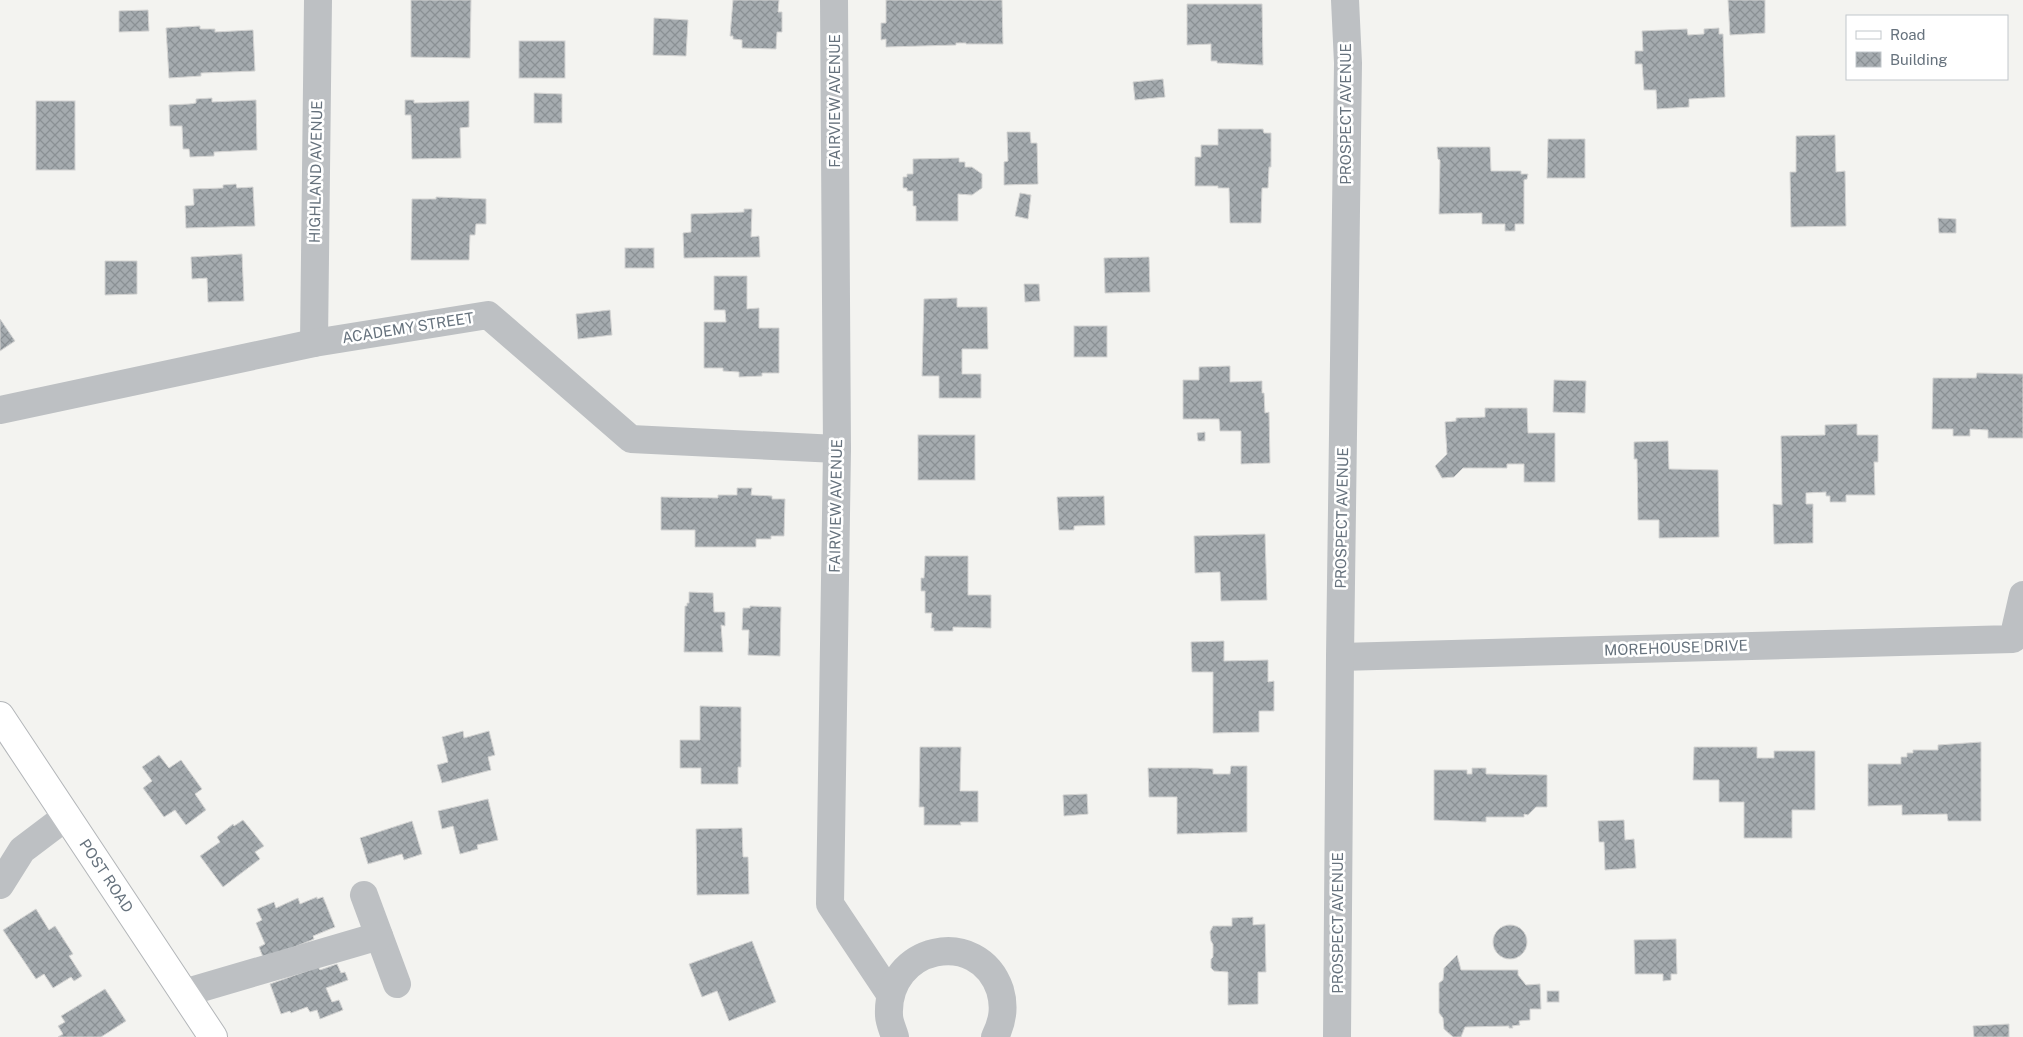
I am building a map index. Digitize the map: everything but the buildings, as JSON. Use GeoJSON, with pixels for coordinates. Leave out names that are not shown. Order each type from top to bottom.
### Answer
{"type":"FeatureCollection","features":[{"type":"Feature","properties":{"kind":"main road","name":"POST ROAD"},"geometry":{"type":"LineString","coordinates":[[0,716],[213,1037]]}},
{"type":"Feature","properties":{"kind":"street","name":"HIGHLAND AVENUE"},"geometry":{"type":"LineString","coordinates":[[314,343],[318,0]]}},
{"type":"Feature","properties":{"kind":"street","name":"FAIRVIEW AVENUE"},"geometry":{"type":"LineString","coordinates":[[834,0],[837,449],[830,904],[890,994]]}},
{"type":"Feature","properties":{"kind":"street","name":"PROSPECT AVENUE"},"geometry":{"type":"LineString","coordinates":[[1338,1037],[1340,657],[1348,63],[1346,0]]}},
{"type":"Feature","properties":{"kind":"street","name":"ACADEMY STREET"},"geometry":{"type":"LineString","coordinates":[[0,410],[314,343],[488,315],[631,439],[837,449]]}},
{"type":"Feature","properties":{"kind":"street","name":"MOREHOUSE DRIVE"},"geometry":{"type":"LineString","coordinates":[[1340,657],[2018,639],[2023,595]]}},
{"type":"Feature","properties":{"kind":"street"},"geometry":{"type":"LineString","coordinates":[[0,884],[22,850],[67,816]]}},
{"type":"Feature","properties":{"kind":"street"},"geometry":{"type":"LineString","coordinates":[[364,895],[396,984]]}},
{"type":"Feature","properties":{"kind":"street"},"geometry":{"type":"LineString","coordinates":[[184,993],[378,936]]}},
{"type":"Feature","properties":{"kind":"street"},"geometry":{"type":"LineString","coordinates":[[895,1037],[889,1017],[890,994],[900,974],[916,958],[938,951],[960,952],[981,962],[996,979],[1003,1000],[1002,1023],[995,1037]]}}]}
